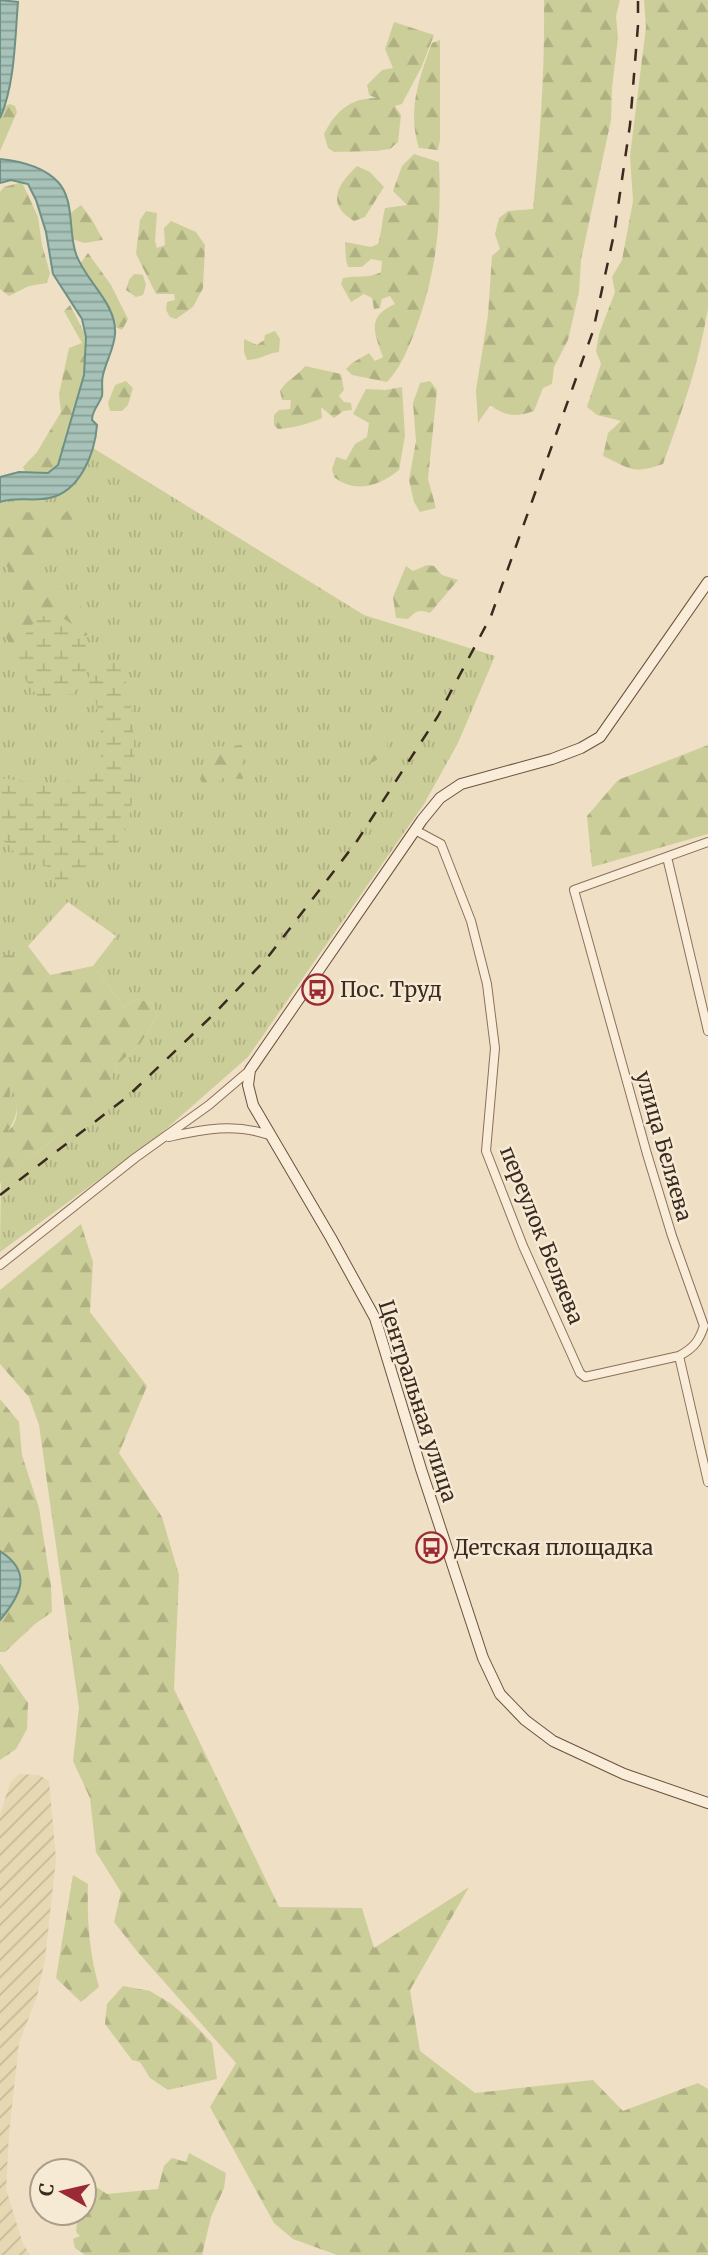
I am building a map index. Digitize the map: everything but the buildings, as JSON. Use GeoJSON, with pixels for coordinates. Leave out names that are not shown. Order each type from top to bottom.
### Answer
{"type":"FeatureCollection","features":[{"type":"Feature","properties":{"kind":"street"},"geometry":{"type":"LineString","coordinates":[[0,1265],[250,1070],[415,830],[440,798],[461,784],[570,753],[600,737],[708,582]]}},
{"type":"Feature","properties":{"kind":"street","name":"переулок Беляева"},"geometry":{"type":"LineString","coordinates":[[415,830],[441,844],[471,922],[487,984],[495,1048],[486,1151],[523,1246],[580,1373],[585,1377],[679,1356]]}},
{"type":"Feature","properties":{"kind":"street"},"geometry":{"type":"LineString","coordinates":[[708,842],[667,857],[708,1031]]}},
{"type":"Feature","properties":{"kind":"street","name":"улица Беляева"},"geometry":{"type":"LineString","coordinates":[[667,857],[573,890],[672,1236],[706,1325],[692,1349],[679,1356]]}},
{"type":"Feature","properties":{"kind":"street","name":"Центральная улица"},"geometry":{"type":"LineString","coordinates":[[250,1070],[250,1096],[269,1135],[375,1318],[474,1632],[490,1677],[500,1694],[525,1720],[553,1741],[624,1774],[708,1803]]}},
{"type":"Feature","properties":{"kind":"street"},"geometry":{"type":"LineString","coordinates":[[166,1138],[203,1129],[239,1127],[269,1135]]}},
{"type":"Feature","properties":{"kind":"street"},"geometry":{"type":"LineString","coordinates":[[679,1356],[708,1482]]}},
{"type":"Feature","properties":{"kind":"shaded area"},"geometry":{"type":"Polygon","coordinates":[[[0,0],[18,2],[9,91],[0,118],[0,0]]]}},
{"type":"Feature","properties":{"kind":"shaded area"},"geometry":{"type":"Polygon","coordinates":[[[0,159],[39,169],[58,182],[63,189],[69,207],[76,254],[111,312],[115,334],[102,378],[102,396],[92,416],[97,425],[96,436],[84,470],[69,488],[60,494],[49,498],[0,502],[0,477],[19,472],[48,473],[58,465],[84,375],[86,337],[82,319],[53,274],[46,232],[36,200],[28,184],[11,180],[0,183],[0,159]]]}},
{"type":"Feature","properties":{"kind":"shaded area"},"geometry":{"type":"Polygon","coordinates":[[[0,1551],[17,1567],[20,1584],[14,1602],[0,1620],[0,1551]]]}},
{"type":"Feature","properties":{"kind":"shaded area"},"geometry":{"type":"Polygon","coordinates":[[[19,1774],[39,1775],[49,1781],[56,1859],[45,1959],[37,1996],[19,2043],[9,2132],[6,2189],[23,2244],[30,2255],[0,2255],[0,1815],[10,1783],[19,1774]]]}},
{"type":"Feature","properties":{"kind":"green space"},"geometry":{"type":"Polygon","coordinates":[[[544,0],[620,0],[616,16],[618,38],[611,120],[581,260],[579,292],[568,340],[554,367],[552,384],[543,388],[534,411],[511,415],[490,405],[478,423],[476,390],[488,315],[492,256],[500,249],[495,234],[499,218],[508,211],[533,209],[544,52],[544,0]]]}},
{"type":"Feature","properties":{"kind":"green space"},"geometry":{"type":"Polygon","coordinates":[[[644,0],[708,0],[708,308],[695,368],[663,464],[631,469],[603,456],[608,433],[621,421],[597,415],[587,407],[601,364],[596,351],[599,334],[615,292],[612,277],[622,260],[633,201],[630,156],[646,27],[644,0]]]}},
{"type":"Feature","properties":{"kind":"green space"},"geometry":{"type":"Polygon","coordinates":[[[394,22],[434,35],[422,66],[402,104],[395,106],[401,115],[398,142],[390,149],[334,152],[328,148],[324,134],[333,119],[351,104],[376,98],[369,95],[367,85],[382,70],[393,68],[385,49],[394,22]]]}},
{"type":"Feature","properties":{"kind":"green space"},"geometry":{"type":"Polygon","coordinates":[[[440,40],[440,140],[438,150],[419,148],[414,121],[416,95],[432,43],[440,40]]]}},
{"type":"Feature","properties":{"kind":"green space"},"geometry":{"type":"Polygon","coordinates":[[[5,106],[15,106],[17,112],[0,151],[0,117],[5,106]]]}},
{"type":"Feature","properties":{"kind":"green space"},"geometry":{"type":"Polygon","coordinates":[[[414,154],[439,162],[436,248],[428,289],[415,331],[400,364],[387,382],[352,375],[346,369],[369,353],[375,361],[383,357],[375,334],[376,320],[395,304],[390,296],[382,299],[380,308],[374,309],[372,298],[364,294],[351,302],[341,284],[343,278],[381,272],[382,261],[371,259],[362,267],[348,267],[345,242],[371,247],[378,244],[385,208],[407,205],[393,191],[402,166],[414,154]]]}},
{"type":"Feature","properties":{"kind":"green space"},"geometry":{"type":"Polygon","coordinates":[[[357,166],[370,172],[384,187],[365,217],[354,221],[340,208],[337,194],[344,180],[357,166]]]}},
{"type":"Feature","properties":{"kind":"green space"},"geometry":{"type":"Polygon","coordinates":[[[22,182],[38,217],[50,273],[47,283],[29,286],[9,296],[0,289],[0,192],[4,187],[22,182]]]}},
{"type":"Feature","properties":{"kind":"green space"},"geometry":{"type":"Polygon","coordinates":[[[81,205],[103,240],[84,243],[69,238],[68,215],[81,205]]]}},
{"type":"Feature","properties":{"kind":"green space"},"geometry":{"type":"Polygon","coordinates":[[[146,211],[157,213],[157,248],[165,245],[164,228],[171,221],[196,232],[205,245],[203,288],[193,307],[176,319],[170,317],[166,310],[167,302],[175,300],[174,294],[156,294],[136,254],[140,220],[146,211]]]}},
{"type":"Feature","properties":{"kind":"green space"},"geometry":{"type":"Polygon","coordinates":[[[88,253],[111,285],[128,319],[122,330],[108,324],[80,264],[88,253]]]}},
{"type":"Feature","properties":{"kind":"green space"},"geometry":{"type":"Polygon","coordinates":[[[134,274],[143,275],[146,285],[143,295],[136,297],[126,290],[134,274]]]}},
{"type":"Feature","properties":{"kind":"green space"},"geometry":{"type":"Polygon","coordinates":[[[70,305],[89,342],[88,393],[54,478],[29,476],[23,467],[37,452],[61,412],[59,394],[69,348],[82,343],[64,311],[70,305]]]}},
{"type":"Feature","properties":{"kind":"green space"},"geometry":{"type":"Polygon","coordinates":[[[275,331],[280,339],[279,352],[247,360],[244,339],[257,345],[264,340],[265,335],[275,331]]]}},
{"type":"Feature","properties":{"kind":"green space"},"geometry":{"type":"Polygon","coordinates":[[[305,366],[341,374],[344,390],[339,396],[344,402],[351,403],[352,410],[343,411],[334,418],[321,407],[322,418],[278,429],[274,425],[274,415],[279,410],[290,409],[291,400],[282,400],[280,391],[305,366]]]}},
{"type":"Feature","properties":{"kind":"green space"},"geometry":{"type":"Polygon","coordinates":[[[126,381],[133,388],[128,405],[122,411],[110,411],[108,403],[115,385],[126,381]]]}},
{"type":"Feature","properties":{"kind":"green space"},"geometry":{"type":"Polygon","coordinates":[[[430,381],[437,390],[428,479],[436,508],[420,512],[414,502],[409,480],[416,441],[413,403],[420,383],[430,381]]]}},
{"type":"Feature","properties":{"kind":"green space"},"geometry":{"type":"Polygon","coordinates":[[[402,387],[405,436],[399,470],[384,480],[367,486],[351,485],[334,477],[332,469],[336,457],[346,460],[355,444],[367,437],[369,423],[353,414],[366,389],[402,387]]]}},
{"type":"Feature","properties":{"kind":"green space"},"geometry":{"type":"Polygon","coordinates":[[[93,448],[364,615],[495,656],[458,743],[424,804],[248,1057],[157,1137],[0,1252],[1,1172],[42,1149],[101,1095],[118,1064],[141,1043],[157,1016],[153,1003],[137,999],[124,1007],[93,966],[116,936],[68,902],[28,946],[50,975],[22,995],[0,1024],[0,503],[22,498],[46,499],[76,480],[93,448]]]}},
{"type":"Feature","properties":{"kind":"green space"},"geometry":{"type":"Polygon","coordinates":[[[75,503],[80,514],[75,548],[52,537],[38,569],[95,619],[94,633],[20,656],[6,638],[23,590],[3,556],[0,515],[12,511],[63,515],[75,503]]]}},
{"type":"Feature","properties":{"kind":"green space"},"geometry":{"type":"Polygon","coordinates":[[[427,565],[434,566],[442,575],[458,580],[430,613],[420,611],[408,619],[396,618],[393,597],[406,566],[413,571],[427,565]]]}},
{"type":"Feature","properties":{"kind":"green space"},"geometry":{"type":"Polygon","coordinates":[[[39,616],[61,617],[80,629],[90,647],[88,671],[79,673],[74,694],[38,697],[13,663],[24,636],[39,616]]]}},
{"type":"Feature","properties":{"kind":"green space"},"geometry":{"type":"Polygon","coordinates":[[[110,661],[116,661],[123,674],[132,719],[134,774],[128,820],[123,835],[104,859],[89,871],[61,885],[55,883],[55,874],[51,868],[18,858],[8,844],[0,839],[0,778],[53,785],[87,775],[100,764],[100,721],[88,680],[96,663],[100,672],[110,661]]]}},
{"type":"Feature","properties":{"kind":"green space"},"geometry":{"type":"Polygon","coordinates":[[[387,736],[384,753],[370,763],[369,759],[381,740],[387,736]]]}},
{"type":"Feature","properties":{"kind":"green space"},"geometry":{"type":"Polygon","coordinates":[[[242,745],[243,779],[222,778],[213,790],[206,790],[200,779],[212,747],[242,745]]]}},
{"type":"Feature","properties":{"kind":"green space"},"geometry":{"type":"Polygon","coordinates":[[[708,745],[708,834],[592,867],[587,816],[618,780],[708,745]]]}},
{"type":"Feature","properties":{"kind":"green space"},"geometry":{"type":"Polygon","coordinates":[[[0,955],[24,956],[44,973],[38,983],[50,975],[93,966],[124,1007],[137,999],[153,1003],[157,1016],[141,1043],[118,1064],[102,1095],[42,1149],[5,1170],[0,1184],[0,955]],[[10,1084],[8,1131],[17,1115],[10,1084]]]}},
{"type":"Feature","properties":{"kind":"green space"},"geometry":{"type":"Polygon","coordinates":[[[0,1052],[17,1108],[15,1118],[0,1140],[0,1052]]]}},
{"type":"Feature","properties":{"kind":"green space"},"geometry":{"type":"Polygon","coordinates":[[[81,1224],[93,1262],[90,1312],[147,1386],[119,1453],[162,1517],[179,1575],[174,1689],[279,1907],[362,1908],[374,1948],[469,1887],[410,1990],[420,2051],[475,2093],[593,2080],[623,2111],[698,2083],[708,2089],[708,2255],[337,2255],[293,2239],[274,2223],[210,2107],[236,2063],[114,1922],[121,1892],[96,1852],[90,1798],[73,1761],[79,1708],[39,1425],[29,1397],[0,1364],[0,1290],[81,1224]]]}},
{"type":"Feature","properties":{"kind":"green space"},"geometry":{"type":"Polygon","coordinates":[[[0,1399],[19,1422],[22,1455],[39,1508],[51,1586],[52,1612],[5,1652],[0,1652],[0,1399]]]}},
{"type":"Feature","properties":{"kind":"green space"},"geometry":{"type":"Polygon","coordinates":[[[0,1663],[28,1703],[27,1729],[16,1749],[0,1760],[0,1663]]]}},
{"type":"Feature","properties":{"kind":"green space"},"geometry":{"type":"Polygon","coordinates":[[[73,1875],[88,1884],[89,1936],[99,1987],[81,2002],[56,1978],[73,1875]]]}},
{"type":"Feature","properties":{"kind":"green space"},"geometry":{"type":"Polygon","coordinates":[[[123,1986],[150,1991],[189,2019],[212,2043],[217,2079],[168,2090],[150,2078],[140,2062],[132,2060],[105,2024],[107,2004],[123,1986]]]}},
{"type":"Feature","properties":{"kind":"green space"},"geometry":{"type":"Polygon","coordinates":[[[189,2153],[226,2173],[224,2188],[211,2217],[202,2255],[85,2255],[75,2248],[73,2239],[80,2236],[76,2232],[77,2227],[98,2227],[98,2188],[107,2194],[158,2189],[164,2166],[172,2158],[186,2162],[189,2153]]]}},
{"type":"Feature","properties":{"kind":"railway"},"geometry":{"type":"LineString","coordinates":[[0,1195],[127,1097],[215,1013],[268,957],[357,841],[438,716],[491,616],[593,331],[614,234],[630,125],[638,0]]}},
{"type":"Feature","properties":{"kind":"place","name":"Пос. Труд"},"geometry":{"type":"Point","coordinates":[317,989]}},
{"type":"Feature","properties":{"kind":"place","name":"Детская площадка"},"geometry":{"type":"Point","coordinates":[431,1547]}}]}
